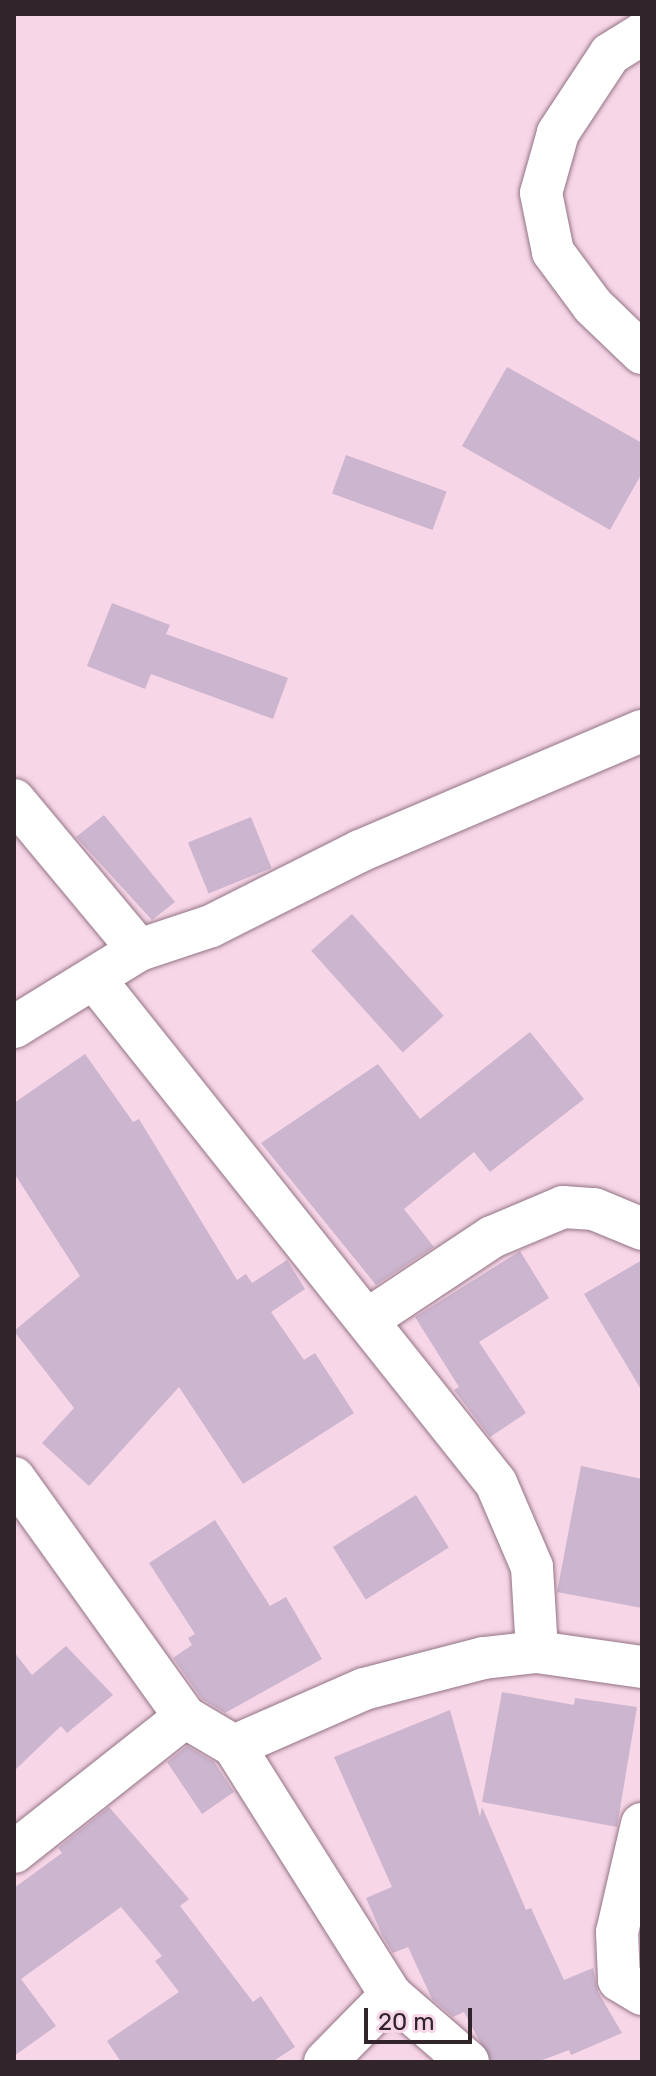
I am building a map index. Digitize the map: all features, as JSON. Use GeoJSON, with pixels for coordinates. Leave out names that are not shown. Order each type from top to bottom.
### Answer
{"type":"FeatureCollection","features":[{"type":"Feature","properties":{"kind":"street"},"geometry":{"type":"LineString","coordinates":[[642,34],[610,54],[558,133],[541,193],[553,252],[593,306],[642,353]]}},
{"type":"Feature","properties":{"kind":"street"},"geometry":{"type":"LineString","coordinates":[[14,1027],[96,981],[139,950],[211,926],[360,851],[642,731]]}},
{"type":"Feature","properties":{"kind":"street"},"geometry":{"type":"LineString","coordinates":[[14,800],[139,950]]}},
{"type":"Feature","properties":{"kind":"street"},"geometry":{"type":"LineString","coordinates":[[96,981],[370,1318],[496,1483],[517,1524],[532,1567],[537,1652]]}},
{"type":"Feature","properties":{"kind":"street"},"geometry":{"type":"LineString","coordinates":[[370,1318],[492,1237],[563,1207],[594,1209],[642,1229]]}},
{"type":"Feature","properties":{"kind":"street"},"geometry":{"type":"LineString","coordinates":[[14,1478],[185,1717],[234,1746],[391,1995],[468,2062]]}},
{"type":"Feature","properties":{"kind":"street"},"geometry":{"type":"LineString","coordinates":[[234,1746],[421,1671],[537,1652],[642,1667]]}},
{"type":"Feature","properties":{"kind":"street"},"geometry":{"type":"LineString","coordinates":[[14,1852],[185,1717]]}},
{"type":"Feature","properties":{"kind":"street"},"geometry":{"type":"LineString","coordinates":[[642,1824],[617,1932],[619,1980],[642,1994]]}},
{"type":"Feature","properties":{"kind":"street"},"geometry":{"type":"LineString","coordinates":[[325,2062],[391,1995]]}},
{"type":"Feature","properties":{"kind":"building"},"geometry":{"type":"Polygon","coordinates":[[[507,367],[642,443],[642,473],[610,530],[462,446],[507,367]]]}},
{"type":"Feature","properties":{"kind":"building"},"geometry":{"type":"Polygon","coordinates":[[[346,455],[447,492],[433,530],[332,494],[346,455]]]}},
{"type":"Feature","properties":{"kind":"building"},"geometry":{"type":"Polygon","coordinates":[[[112,603],[170,625],[166,634],[288,678],[273,719],[151,674],[145,689],[87,666],[112,603]]]}},
{"type":"Feature","properties":{"kind":"building"},"geometry":{"type":"Polygon","coordinates":[[[104,815],[175,902],[152,920],[76,837],[104,815]]]}},
{"type":"Feature","properties":{"kind":"building"},"geometry":{"type":"Polygon","coordinates":[[[251,817],[272,868],[209,893],[188,842],[251,817]]]}},
{"type":"Feature","properties":{"kind":"building"},"geometry":{"type":"Polygon","coordinates":[[[352,914],[444,1016],[403,1053],[311,951],[352,914]]]}},
{"type":"Feature","properties":{"kind":"building"},"geometry":{"type":"Polygon","coordinates":[[[530,1032],[584,1099],[490,1172],[474,1152],[404,1209],[434,1247],[376,1285],[261,1143],[378,1064],[420,1119],[530,1032]]]}},
{"type":"Feature","properties":{"kind":"building"},"geometry":{"type":"Polygon","coordinates":[[[85,1054],[133,1122],[139,1119],[237,1280],[246,1274],[252,1283],[287,1260],[305,1289],[271,1312],[304,1360],[315,1353],[354,1413],[243,1484],[179,1387],[89,1486],[42,1443],[74,1408],[14,1331],[80,1276],[14,1173],[14,1103],[85,1054]]]}},
{"type":"Feature","properties":{"kind":"building"},"geometry":{"type":"Polygon","coordinates":[[[520,1251],[549,1298],[479,1342],[526,1413],[490,1437],[454,1390],[459,1387],[415,1317],[520,1251]]]}},
{"type":"Feature","properties":{"kind":"building"},"geometry":{"type":"Polygon","coordinates":[[[642,1260],[642,1391],[584,1294],[642,1260]]]}},
{"type":"Feature","properties":{"kind":"building"},"geometry":{"type":"Polygon","coordinates":[[[581,1466],[642,1479],[642,1608],[557,1592],[581,1466]]]}},
{"type":"Feature","properties":{"kind":"building"},"geometry":{"type":"Polygon","coordinates":[[[416,1495],[449,1548],[366,1600],[333,1547],[416,1495]]]}},
{"type":"Feature","properties":{"kind":"building"},"geometry":{"type":"Polygon","coordinates":[[[215,1520],[270,1606],[286,1597],[322,1659],[225,1713],[202,1699],[173,1658],[192,1645],[188,1638],[195,1634],[149,1563],[215,1520]]]}},
{"type":"Feature","properties":{"kind":"building"},"geometry":{"type":"Polygon","coordinates":[[[66,1646],[113,1695],[67,1733],[61,1726],[14,1771],[14,1652],[32,1675],[66,1646]]]}},
{"type":"Feature","properties":{"kind":"building"},"geometry":{"type":"Polygon","coordinates":[[[502,1692],[574,1705],[575,1698],[637,1707],[617,1827],[482,1802],[502,1692]]]}},
{"type":"Feature","properties":{"kind":"building"},"geometry":{"type":"Polygon","coordinates":[[[450,1710],[480,1817],[482,1807],[526,1910],[531,1908],[564,1980],[593,1968],[598,1992],[622,2033],[571,2055],[569,2050],[537,2062],[491,2062],[464,2012],[453,2017],[432,1999],[408,1947],[393,1953],[383,1937],[366,1898],[392,1887],[334,1757],[450,1710]]]}},
{"type":"Feature","properties":{"kind":"building"},"geometry":{"type":"Polygon","coordinates":[[[187,1746],[214,1762],[234,1792],[202,1814],[167,1762],[187,1746]]]}},
{"type":"Feature","properties":{"kind":"building"},"geometry":{"type":"Polygon","coordinates":[[[109,1807],[189,1899],[180,1906],[253,2002],[261,1996],[295,2047],[272,2062],[121,2062],[107,2041],[179,1992],[155,1961],[162,1956],[121,1907],[21,1979],[56,2026],[14,2056],[14,1888],[62,1853],[58,1848],[109,1807]]]}}]}
